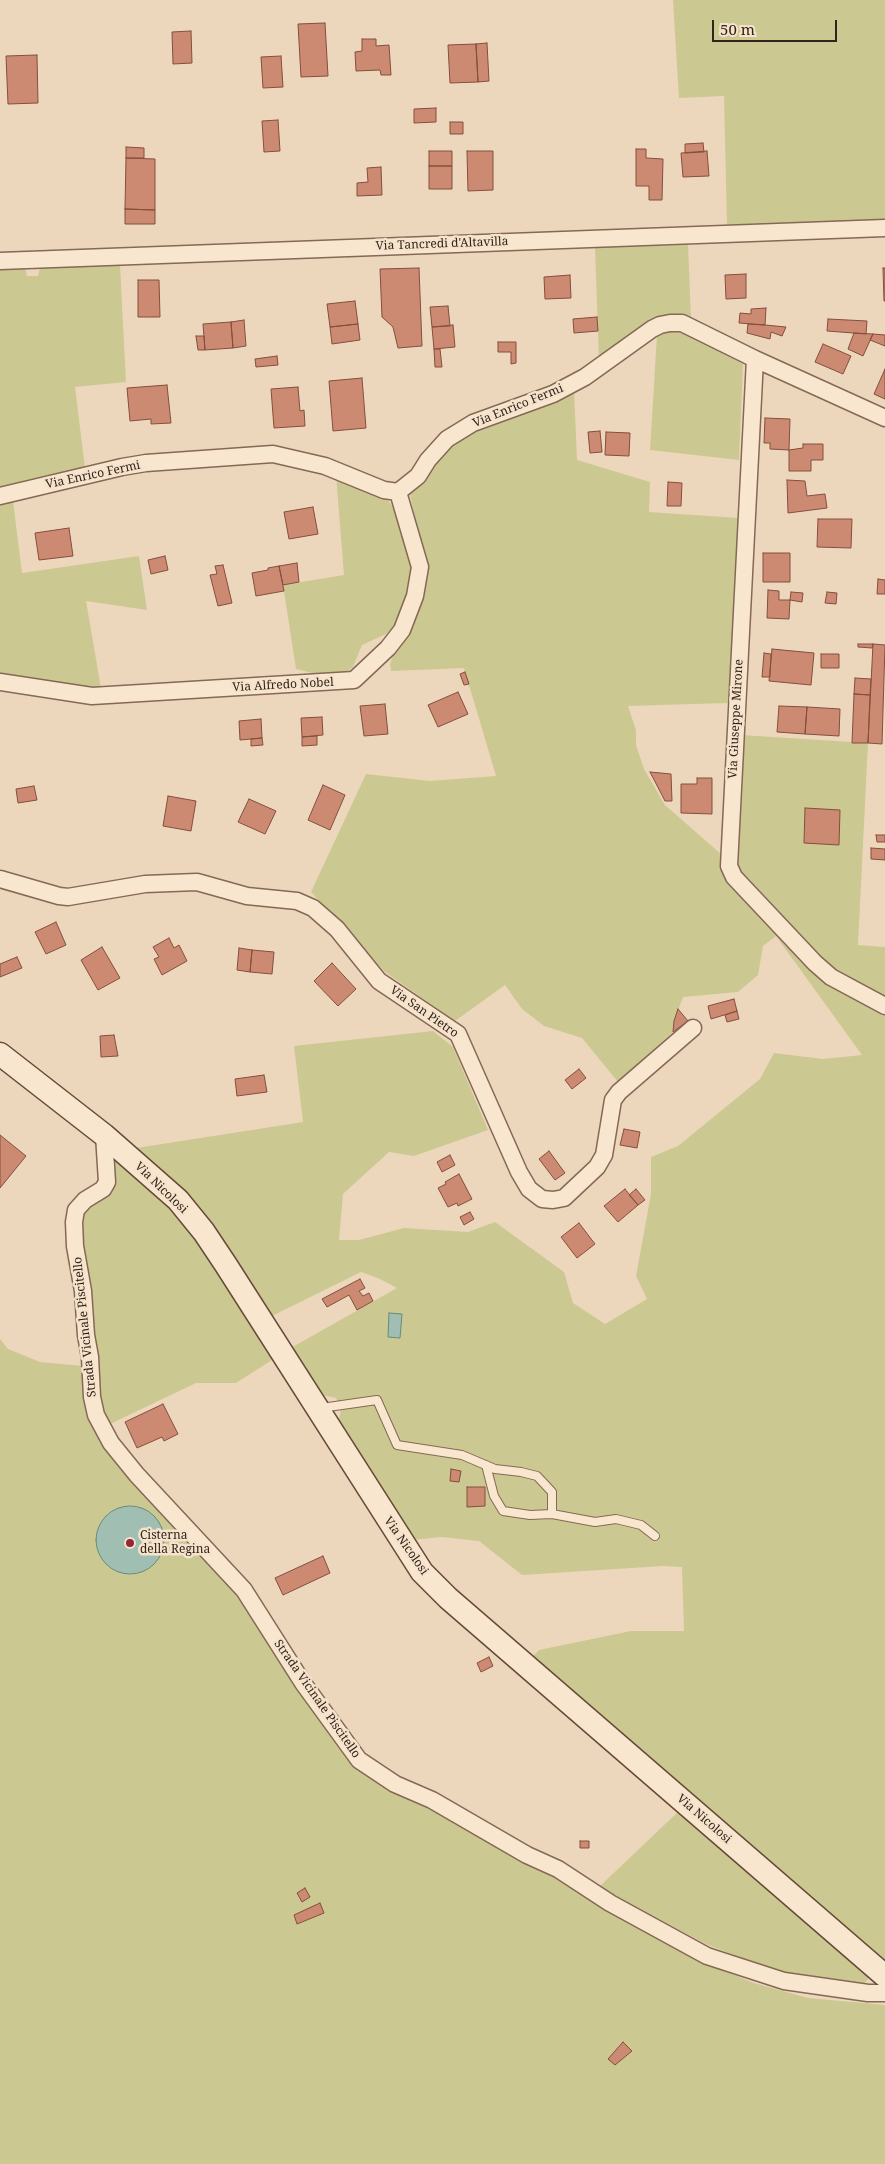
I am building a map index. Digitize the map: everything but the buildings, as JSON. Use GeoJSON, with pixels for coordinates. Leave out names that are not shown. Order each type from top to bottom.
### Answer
{"type":"FeatureCollection","features":[{"type":"Feature","properties":{"kind":"main road","name":"Via Nicolosi"},"geometry":{"type":"LineString","coordinates":[[0,1054],[104,1135],[178,1200],[204,1232],[401,1541],[428,1578],[448,1598],[885,1976]]}},
{"type":"Feature","properties":{"kind":"street","name":"Via Tancredi d'Altavilla"},"geometry":{"type":"LineString","coordinates":[[0,261],[885,228]]}},
{"type":"Feature","properties":{"kind":"street","name":"Via Enrico Fermi"},"geometry":{"type":"LineString","coordinates":[[0,496],[130,466],[273,454],[325,466],[384,490],[398,492],[418,476],[428,460],[447,439],[473,423],[525,405],[585,377],[660,325],[682,323],[755,359],[885,418]]}},
{"type":"Feature","properties":{"kind":"street","name":"Via Giuseppe Mirone"},"geometry":{"type":"LineString","coordinates":[[755,359],[729,866],[734,877],[831,978],[885,1006]]}},
{"type":"Feature","properties":{"kind":"street","name":"Via Alfredo Nobel"},"geometry":{"type":"LineString","coordinates":[[0,682],[92,696],[354,680],[388,648],[402,630],[415,596],[420,567],[398,492]]}},
{"type":"Feature","properties":{"kind":"street","name":"Via San Pietro"},"geometry":{"type":"LineString","coordinates":[[0,880],[68,897],[145,884],[197,882],[247,896],[298,901],[313,908],[337,929],[379,981],[458,1034],[518,1172],[529,1189],[542,1199],[564,1198],[597,1167],[604,1155],[613,1100],[619,1092],[693,1028]]}},
{"type":"Feature","properties":{"kind":"street","name":"Strada Vicinale Piscitello"},"geometry":{"type":"LineString","coordinates":[[104,1135],[106,1182],[103,1189],[85,1200],[76,1210],[74,1222],[75,1246],[83,1291],[86,1335],[90,1357],[92,1397],[96,1415],[111,1443],[137,1475],[244,1590],[303,1683],[359,1760],[395,1784],[432,1800],[527,1855],[558,1869],[610,1903],[707,1956],[784,1981],[868,1993],[885,1993]]}},
{"type":"Feature","properties":{"kind":"lane"},"geometry":{"type":"LineString","coordinates":[[317,1409],[377,1400],[397,1445],[462,1455],[495,1469],[537,1476],[552,1492],[552,1514]]}},
{"type":"Feature","properties":{"kind":"lane"},"geometry":{"type":"LineString","coordinates":[[486,1465],[494,1496],[503,1512],[530,1515],[552,1514],[595,1522],[616,1519],[641,1525],[656,1536]]}},
{"type":"Feature","properties":{"kind":"shaded area"},"geometry":{"type":"Polygon","coordinates":[[[673,0],[885,0],[885,222],[727,226],[724,96],[679,98],[673,0]]]}},
{"type":"Feature","properties":{"kind":"shaded area"},"geometry":{"type":"Polygon","coordinates":[[[688,245],[691,319],[678,315],[668,315],[658,319],[599,360],[595,247],[688,245]]]}},
{"type":"Feature","properties":{"kind":"shaded area"},"geometry":{"type":"Polygon","coordinates":[[[120,265],[126,382],[75,387],[85,468],[0,488],[0,270],[25,268],[27,276],[38,276],[40,268],[120,265]]]}},
{"type":"Feature","properties":{"kind":"shaded area"},"geometry":{"type":"Polygon","coordinates":[[[663,331],[684,333],[743,364],[739,460],[650,450],[657,335],[663,331]]]}},
{"type":"Feature","properties":{"kind":"shaded area"},"geometry":{"type":"Polygon","coordinates":[[[574,390],[577,460],[650,482],[649,512],[739,518],[728,703],[628,706],[636,730],[636,745],[644,769],[665,805],[722,855],[783,933],[885,1011],[885,1963],[531,1658],[539,1650],[631,1631],[684,1631],[682,1567],[663,1566],[522,1575],[479,1541],[441,1537],[412,1540],[338,1425],[341,1409],[336,1398],[317,1394],[289,1349],[397,1288],[361,1272],[270,1317],[130,1149],[303,1122],[294,1046],[433,1031],[453,1047],[488,1130],[414,1156],[389,1152],[343,1194],[339,1240],[359,1240],[404,1228],[468,1232],[495,1222],[564,1272],[573,1303],[605,1324],[647,1299],[636,1276],[651,1194],[651,1157],[678,1146],[760,1079],[774,1053],[823,1059],[862,1055],[776,936],[763,946],[758,975],[738,992],[683,997],[674,1021],[673,1032],[618,1082],[582,1038],[544,1026],[522,1009],[505,985],[455,1021],[385,972],[311,892],[366,774],[430,781],[496,776],[464,668],[391,671],[390,664],[425,567],[410,495],[458,437],[574,390]]]}},
{"type":"Feature","properties":{"kind":"shaded area"},"geometry":{"type":"Polygon","coordinates":[[[336,475],[384,496],[390,503],[399,518],[414,574],[398,621],[393,629],[362,645],[353,667],[345,673],[316,674],[296,669],[283,585],[344,575],[336,475]]]}},
{"type":"Feature","properties":{"kind":"shaded area"},"geometry":{"type":"Polygon","coordinates":[[[13,501],[22,573],[139,556],[147,610],[86,601],[101,688],[82,688],[0,677],[0,504],[13,501]]]}},
{"type":"Feature","properties":{"kind":"shaded area"},"geometry":{"type":"Polygon","coordinates":[[[741,735],[868,743],[858,945],[885,947],[885,1001],[833,973],[735,870],[741,735]]]}},
{"type":"Feature","properties":{"kind":"shaded area"},"geometry":{"type":"Polygon","coordinates":[[[110,1151],[173,1208],[192,1231],[275,1358],[236,1383],[196,1383],[106,1426],[96,1395],[82,1267],[81,1211],[99,1198],[110,1151]]]}},
{"type":"Feature","properties":{"kind":"shaded area"},"geometry":{"type":"Polygon","coordinates":[[[389,1313],[402,1314],[400,1338],[388,1337],[389,1313]]]}},
{"type":"Feature","properties":{"kind":"shaded area"},"geometry":{"type":"Polygon","coordinates":[[[0,1339],[8,1349],[40,1362],[83,1366],[98,1434],[107,1451],[227,1583],[388,1787],[533,1865],[712,1966],[754,1983],[808,1998],[885,2005],[885,2164],[0,2164],[0,1339]]]}},
{"type":"Feature","properties":{"kind":"shaded area","name":"Cisterna della Regina"},"geometry":{"type":"Polygon","coordinates":[[[123,1506],[137,1506],[149,1511],[159,1521],[164,1533],[164,1547],[159,1559],[149,1569],[137,1574],[123,1574],[111,1569],[101,1559],[96,1547],[96,1533],[101,1521],[111,1511],[123,1506]]]}},
{"type":"Feature","properties":{"kind":"shaded area"},"geometry":{"type":"Polygon","coordinates":[[[680,1810],[871,1976],[864,1984],[785,1974],[708,1945],[599,1887],[680,1810]]]}},
{"type":"Feature","properties":{"kind":"place","name":"Cisterna della Regina"},"geometry":{"type":"Point","coordinates":[130,1543]}}]}
